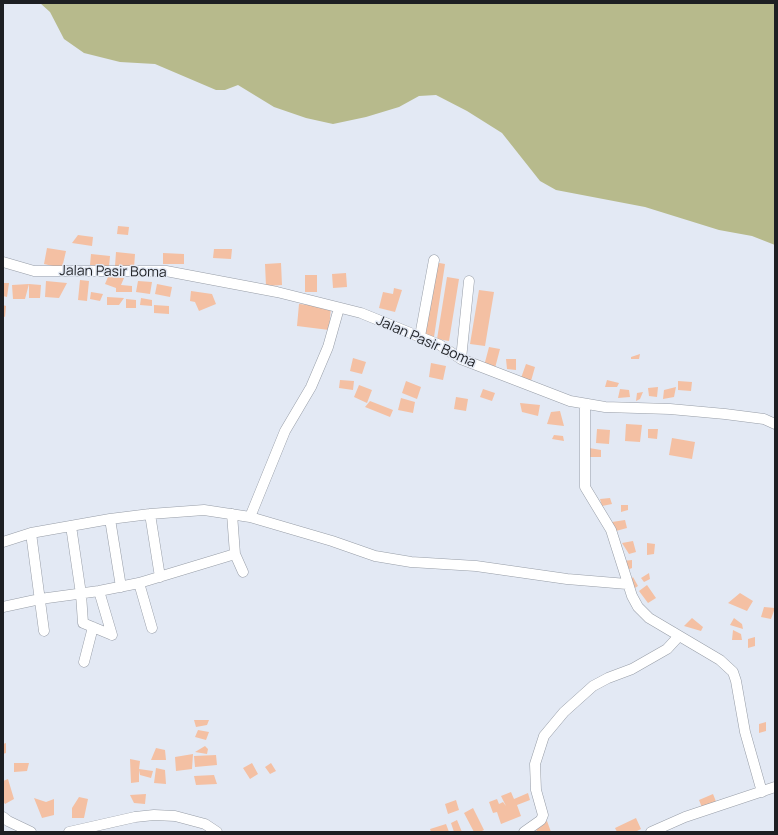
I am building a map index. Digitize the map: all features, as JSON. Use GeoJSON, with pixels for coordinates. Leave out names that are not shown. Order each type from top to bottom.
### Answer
{"type":"FeatureCollection","features":[{"type":"Feature","properties":{"kind":"street"},"geometry":{"type":"LineString","coordinates":[[420,336],[434,260]]}},
{"type":"Feature","properties":{"kind":"street","name":"Jalan Pasir Boma"},"geometry":{"type":"LineString","coordinates":[[3,262],[34,271],[166,272],[278,292],[361,313],[440,345],[461,359],[570,401],[605,407],[670,409],[725,414],[764,420],[775,424]]}},
{"type":"Feature","properties":{"kind":"street"},"geometry":{"type":"LineString","coordinates":[[461,359],[469,281]]}},
{"type":"Feature","properties":{"kind":"street"},"geometry":{"type":"LineString","coordinates":[[250,517],[285,431],[311,387],[328,347],[338,308]]}},
{"type":"Feature","properties":{"kind":"street"},"geometry":{"type":"LineString","coordinates":[[585,404],[585,487],[611,530],[627,584],[638,607],[643,612],[679,636],[720,660],[733,672],[745,732],[762,792]]}},
{"type":"Feature","properties":{"kind":"street"},"geometry":{"type":"LineString","coordinates":[[3,542],[31,533],[110,519],[204,510],[250,517],[332,541],[375,556],[411,562],[476,566],[567,579],[627,584]]}},
{"type":"Feature","properties":{"kind":"street"},"geometry":{"type":"LineString","coordinates":[[150,514],[160,577]]}},
{"type":"Feature","properties":{"kind":"street"},"geometry":{"type":"LineString","coordinates":[[232,514],[235,554],[242,572]]}},
{"type":"Feature","properties":{"kind":"street"},"geometry":{"type":"LineString","coordinates":[[110,519],[121,587]]}},
{"type":"Feature","properties":{"kind":"street"},"geometry":{"type":"LineString","coordinates":[[71,526],[81,594],[83,623],[112,635],[100,591]]}},
{"type":"Feature","properties":{"kind":"street"},"geometry":{"type":"LineString","coordinates":[[31,533],[44,631]]}},
{"type":"Feature","properties":{"kind":"street"},"geometry":{"type":"LineString","coordinates":[[3,607],[40,599],[100,591],[139,583],[235,554]]}},
{"type":"Feature","properties":{"kind":"street"},"geometry":{"type":"LineString","coordinates":[[139,583],[152,628]]}},
{"type":"Feature","properties":{"kind":"street"},"geometry":{"type":"LineString","coordinates":[[84,662],[93,627]]}},
{"type":"Feature","properties":{"kind":"street"},"geometry":{"type":"LineString","coordinates":[[524,832],[541,820],[543,815],[536,790],[535,764],[544,736],[564,712],[593,686],[608,678],[632,669],[667,649],[679,636]]}},
{"type":"Feature","properties":{"kind":"street"},"geometry":{"type":"LineString","coordinates":[[651,832],[685,817],[775,787]]}},
{"type":"Feature","properties":{"kind":"street"},"geometry":{"type":"LineString","coordinates":[[69,832],[135,817],[154,815],[175,816],[205,824],[217,832]]}},
{"type":"Feature","properties":{"kind":"street"},"geometry":{"type":"LineString","coordinates":[[3,817],[31,832]]}},
{"type":"Feature","properties":{"kind":"green space"},"geometry":{"type":"Polygon","coordinates":[[[40,3],[775,3],[775,245],[752,236],[719,230],[645,207],[556,190],[540,181],[502,133],[467,111],[436,95],[419,96],[399,107],[366,117],[333,124],[306,118],[274,107],[238,85],[225,90],[216,90],[155,64],[120,62],[84,53],[64,39],[50,12],[40,3]]]}},
{"type":"Feature","properties":{"kind":"building"},"geometry":{"type":"Polygon","coordinates":[[[118,226],[129,227],[128,235],[117,234],[118,226]]]}},
{"type":"Feature","properties":{"kind":"building"},"geometry":{"type":"Polygon","coordinates":[[[78,235],[93,237],[92,246],[72,243],[78,235]]]}},
{"type":"Feature","properties":{"kind":"building"},"geometry":{"type":"Polygon","coordinates":[[[47,248],[66,251],[62,268],[44,264],[47,248]]]}},
{"type":"Feature","properties":{"kind":"building"},"geometry":{"type":"Polygon","coordinates":[[[214,249],[232,249],[231,259],[213,258],[214,249]]]}},
{"type":"Feature","properties":{"kind":"building"},"geometry":{"type":"Polygon","coordinates":[[[116,252],[135,254],[134,268],[115,266],[116,252]]]}},
{"type":"Feature","properties":{"kind":"building"},"geometry":{"type":"Polygon","coordinates":[[[163,253],[184,254],[184,264],[163,264],[163,253]]]}},
{"type":"Feature","properties":{"kind":"building"},"geometry":{"type":"Polygon","coordinates":[[[91,254],[110,256],[109,267],[90,265],[91,254]]]}},
{"type":"Feature","properties":{"kind":"building"},"geometry":{"type":"Polygon","coordinates":[[[434,262],[445,264],[434,337],[422,335],[434,262]]]}},
{"type":"Feature","properties":{"kind":"building"},"geometry":{"type":"Polygon","coordinates":[[[281,263],[282,285],[266,286],[265,264],[281,263]]]}},
{"type":"Feature","properties":{"kind":"building"},"geometry":{"type":"Polygon","coordinates":[[[346,273],[347,287],[333,288],[332,274],[346,273]]]}},
{"type":"Feature","properties":{"kind":"building"},"geometry":{"type":"Polygon","coordinates":[[[305,275],[317,275],[317,292],[305,292],[305,275]]]}},
{"type":"Feature","properties":{"kind":"building"},"geometry":{"type":"Polygon","coordinates":[[[108,277],[124,278],[121,285],[132,286],[132,292],[116,292],[116,288],[105,284],[108,277]]]}},
{"type":"Feature","properties":{"kind":"building"},"geometry":{"type":"Polygon","coordinates":[[[447,277],[459,279],[449,341],[437,339],[447,277]]]}},
{"type":"Feature","properties":{"kind":"building"},"geometry":{"type":"Polygon","coordinates":[[[80,280],[89,281],[87,301],[78,300],[80,280]]]}},
{"type":"Feature","properties":{"kind":"building"},"geometry":{"type":"Polygon","coordinates":[[[46,281],[67,283],[59,298],[45,297],[46,281]]]}},
{"type":"Feature","properties":{"kind":"building"},"geometry":{"type":"Polygon","coordinates":[[[138,281],[152,282],[150,294],[136,292],[138,281]]]}},
{"type":"Feature","properties":{"kind":"building"},"geometry":{"type":"Polygon","coordinates":[[[3,283],[9,283],[7,297],[3,296],[3,283]]]}},
{"type":"Feature","properties":{"kind":"building"},"geometry":{"type":"Polygon","coordinates":[[[29,284],[41,285],[40,298],[29,298],[29,284]]]}},
{"type":"Feature","properties":{"kind":"building"},"geometry":{"type":"Polygon","coordinates":[[[29,284],[25,299],[13,299],[12,285],[29,284]]]}},
{"type":"Feature","properties":{"kind":"building"},"geometry":{"type":"Polygon","coordinates":[[[157,284],[172,287],[170,297],[155,294],[157,284]]]}},
{"type":"Feature","properties":{"kind":"building"},"geometry":{"type":"Polygon","coordinates":[[[394,288],[402,290],[395,312],[379,308],[383,292],[393,294],[394,288]]]}},
{"type":"Feature","properties":{"kind":"building"},"geometry":{"type":"Polygon","coordinates":[[[479,290],[494,292],[485,346],[470,344],[479,290]]]}},
{"type":"Feature","properties":{"kind":"building"},"geometry":{"type":"Polygon","coordinates":[[[191,291],[212,294],[216,304],[199,311],[195,302],[190,301],[191,291]]]}},
{"type":"Feature","properties":{"kind":"building"},"geometry":{"type":"Polygon","coordinates":[[[91,292],[103,294],[100,301],[90,299],[91,292]]]}},
{"type":"Feature","properties":{"kind":"building"},"geometry":{"type":"Polygon","coordinates":[[[107,297],[124,298],[119,305],[107,305],[107,297]]]}},
{"type":"Feature","properties":{"kind":"building"},"geometry":{"type":"Polygon","coordinates":[[[141,298],[152,300],[152,306],[140,305],[141,298]]]}},
{"type":"Feature","properties":{"kind":"building"},"geometry":{"type":"Polygon","coordinates":[[[126,299],[136,300],[136,308],[126,308],[126,299]]]}},
{"type":"Feature","properties":{"kind":"building"},"geometry":{"type":"Polygon","coordinates":[[[299,304],[331,307],[329,330],[297,326],[299,304]]]}},
{"type":"Feature","properties":{"kind":"building"},"geometry":{"type":"Polygon","coordinates":[[[3,305],[6,306],[5,317],[3,316],[3,305]]]}},
{"type":"Feature","properties":{"kind":"building"},"geometry":{"type":"Polygon","coordinates":[[[154,305],[169,306],[169,314],[154,313],[154,305]]]}},
{"type":"Feature","properties":{"kind":"building"},"geometry":{"type":"Polygon","coordinates":[[[489,347],[500,349],[495,368],[484,366],[489,347]]]}},
{"type":"Feature","properties":{"kind":"building"},"geometry":{"type":"Polygon","coordinates":[[[640,354],[639,359],[631,359],[631,357],[640,354]]]}},
{"type":"Feature","properties":{"kind":"building"},"geometry":{"type":"Polygon","coordinates":[[[353,358],[366,362],[362,374],[350,371],[353,358]]]}},
{"type":"Feature","properties":{"kind":"building"},"geometry":{"type":"Polygon","coordinates":[[[506,359],[516,359],[516,370],[507,369],[506,359]]]}},
{"type":"Feature","properties":{"kind":"building"},"geometry":{"type":"Polygon","coordinates":[[[431,363],[446,366],[443,380],[429,377],[431,363]]]}},
{"type":"Feature","properties":{"kind":"building"},"geometry":{"type":"Polygon","coordinates":[[[526,364],[535,367],[531,381],[521,378],[526,364]]]}},
{"type":"Feature","properties":{"kind":"building"},"geometry":{"type":"Polygon","coordinates":[[[340,380],[354,381],[353,390],[339,388],[340,380]]]}},
{"type":"Feature","properties":{"kind":"building"},"geometry":{"type":"Polygon","coordinates":[[[607,380],[619,383],[617,387],[605,387],[607,380]]]}},
{"type":"Feature","properties":{"kind":"building"},"geometry":{"type":"Polygon","coordinates":[[[406,381],[421,387],[417,399],[402,393],[406,381]]]}},
{"type":"Feature","properties":{"kind":"building"},"geometry":{"type":"Polygon","coordinates":[[[678,381],[692,382],[691,391],[678,390],[678,381]]]}},
{"type":"Feature","properties":{"kind":"building"},"geometry":{"type":"Polygon","coordinates":[[[359,385],[372,390],[367,403],[354,397],[359,385]]]}},
{"type":"Feature","properties":{"kind":"building"},"geometry":{"type":"Polygon","coordinates":[[[658,387],[657,397],[649,396],[648,388],[658,387]]]}},
{"type":"Feature","properties":{"kind":"building"},"geometry":{"type":"Polygon","coordinates":[[[676,387],[674,397],[663,399],[664,390],[676,387]]]}},
{"type":"Feature","properties":{"kind":"building"},"geometry":{"type":"Polygon","coordinates":[[[483,389],[495,393],[492,401],[480,397],[483,389]]]}},
{"type":"Feature","properties":{"kind":"building"},"geometry":{"type":"Polygon","coordinates":[[[620,389],[629,390],[630,397],[618,398],[620,389]]]}},
{"type":"Feature","properties":{"kind":"building"},"geometry":{"type":"Polygon","coordinates":[[[643,392],[640,399],[636,401],[637,393],[643,392]]]}},
{"type":"Feature","properties":{"kind":"building"},"geometry":{"type":"Polygon","coordinates":[[[456,397],[468,399],[466,411],[454,409],[456,397]]]}},
{"type":"Feature","properties":{"kind":"building"},"geometry":{"type":"Polygon","coordinates":[[[401,398],[415,402],[413,413],[398,410],[401,398]]]}},
{"type":"Feature","properties":{"kind":"building"},"geometry":{"type":"Polygon","coordinates":[[[370,401],[393,410],[390,417],[365,407],[370,401]]]}},
{"type":"Feature","properties":{"kind":"building"},"geometry":{"type":"Polygon","coordinates":[[[520,403],[540,405],[538,416],[522,412],[520,403]]]}},
{"type":"Feature","properties":{"kind":"building"},"geometry":{"type":"Polygon","coordinates":[[[560,411],[564,426],[547,424],[551,412],[560,411]]]}},
{"type":"Feature","properties":{"kind":"building"},"geometry":{"type":"Polygon","coordinates":[[[626,424],[642,425],[640,442],[625,441],[626,424]]]}},
{"type":"Feature","properties":{"kind":"building"},"geometry":{"type":"Polygon","coordinates":[[[597,429],[610,430],[609,444],[596,443],[597,429]]]}},
{"type":"Feature","properties":{"kind":"building"},"geometry":{"type":"Polygon","coordinates":[[[648,429],[658,429],[657,439],[648,438],[648,429]]]}},
{"type":"Feature","properties":{"kind":"building"},"geometry":{"type":"Polygon","coordinates":[[[554,435],[563,436],[564,441],[552,439],[554,435]]]}},
{"type":"Feature","properties":{"kind":"building"},"geometry":{"type":"Polygon","coordinates":[[[672,438],[695,442],[692,459],[669,455],[672,438]]]}},
{"type":"Feature","properties":{"kind":"building"},"geometry":{"type":"Polygon","coordinates":[[[589,448],[601,450],[601,457],[590,457],[589,448]]]}},
{"type":"Feature","properties":{"kind":"building"},"geometry":{"type":"Polygon","coordinates":[[[610,498],[612,504],[602,506],[600,499],[610,498]]]}},
{"type":"Feature","properties":{"kind":"building"},"geometry":{"type":"Polygon","coordinates":[[[621,505],[628,505],[628,510],[621,512],[621,505]]]}},
{"type":"Feature","properties":{"kind":"building"},"geometry":{"type":"Polygon","coordinates":[[[625,520],[627,528],[616,531],[612,522],[625,520]]]}},
{"type":"Feature","properties":{"kind":"building"},"geometry":{"type":"Polygon","coordinates":[[[633,541],[636,552],[629,554],[622,543],[633,541]]]}},
{"type":"Feature","properties":{"kind":"building"},"geometry":{"type":"Polygon","coordinates":[[[647,543],[655,544],[654,554],[647,555],[647,543]]]}},
{"type":"Feature","properties":{"kind":"building"},"geometry":{"type":"Polygon","coordinates":[[[632,560],[632,568],[625,571],[623,561],[632,560]]]}},
{"type":"Feature","properties":{"kind":"building"},"geometry":{"type":"Polygon","coordinates":[[[649,573],[650,579],[644,582],[641,578],[649,573]]]}},
{"type":"Feature","properties":{"kind":"building"},"geometry":{"type":"Polygon","coordinates":[[[633,577],[638,586],[632,590],[629,581],[633,577]]]}},
{"type":"Feature","properties":{"kind":"building"},"geometry":{"type":"Polygon","coordinates":[[[647,585],[656,598],[648,603],[639,591],[647,585]]]}},
{"type":"Feature","properties":{"kind":"building"},"geometry":{"type":"Polygon","coordinates":[[[740,593],[753,601],[747,611],[728,603],[740,593]]]}},
{"type":"Feature","properties":{"kind":"building"},"geometry":{"type":"Polygon","coordinates":[[[764,607],[775,608],[771,619],[761,617],[764,607]]]}},
{"type":"Feature","properties":{"kind":"building"},"geometry":{"type":"Polygon","coordinates":[[[692,618],[703,627],[701,631],[684,626],[692,618]]]}},
{"type":"Feature","properties":{"kind":"building"},"geometry":{"type":"Polygon","coordinates":[[[734,618],[742,624],[743,629],[730,625],[734,618]]]}},
{"type":"Feature","properties":{"kind":"building"},"geometry":{"type":"Polygon","coordinates":[[[733,630],[741,634],[742,640],[732,640],[733,630]]]}},
{"type":"Feature","properties":{"kind":"building"},"geometry":{"type":"Polygon","coordinates":[[[755,637],[755,646],[748,648],[748,639],[755,637]]]}},
{"type":"Feature","properties":{"kind":"building"},"geometry":{"type":"Polygon","coordinates":[[[194,720],[209,720],[207,725],[196,727],[194,720]]]}},
{"type":"Feature","properties":{"kind":"building"},"geometry":{"type":"Polygon","coordinates":[[[766,722],[766,731],[759,733],[759,724],[766,722]]]}},
{"type":"Feature","properties":{"kind":"building"},"geometry":{"type":"Polygon","coordinates":[[[198,730],[209,732],[206,740],[195,737],[198,730]]]}},
{"type":"Feature","properties":{"kind":"building"},"geometry":{"type":"Polygon","coordinates":[[[6,743],[6,753],[3,754],[3,744],[6,743]]]}},
{"type":"Feature","properties":{"kind":"building"},"geometry":{"type":"Polygon","coordinates":[[[205,746],[208,749],[207,754],[195,752],[205,746]]]}},
{"type":"Feature","properties":{"kind":"building"},"geometry":{"type":"Polygon","coordinates":[[[156,748],[165,750],[166,760],[151,760],[156,748]]]}},
{"type":"Feature","properties":{"kind":"building"},"geometry":{"type":"Polygon","coordinates":[[[193,754],[192,769],[176,771],[175,757],[193,754]]]}},
{"type":"Feature","properties":{"kind":"building"},"geometry":{"type":"Polygon","coordinates":[[[216,755],[217,765],[195,767],[194,756],[216,755]]]}},
{"type":"Feature","properties":{"kind":"building"},"geometry":{"type":"Polygon","coordinates":[[[130,759],[140,761],[139,769],[153,771],[151,778],[140,775],[139,770],[139,782],[131,783],[130,759]]]}},
{"type":"Feature","properties":{"kind":"building"},"geometry":{"type":"Polygon","coordinates":[[[14,763],[29,763],[27,771],[14,772],[14,763]]]}},
{"type":"Feature","properties":{"kind":"building"},"geometry":{"type":"Polygon","coordinates":[[[252,763],[258,774],[250,779],[243,768],[252,763]]]}},
{"type":"Feature","properties":{"kind":"building"},"geometry":{"type":"Polygon","coordinates":[[[271,763],[276,771],[270,774],[265,767],[271,763]]]}},
{"type":"Feature","properties":{"kind":"building"},"geometry":{"type":"Polygon","coordinates":[[[156,768],[165,770],[166,784],[154,783],[156,768]]]}},
{"type":"Feature","properties":{"kind":"building"},"geometry":{"type":"Polygon","coordinates":[[[214,775],[217,784],[196,785],[194,776],[214,775]]]}},
{"type":"Feature","properties":{"kind":"building"},"geometry":{"type":"Polygon","coordinates":[[[8,779],[14,799],[5,804],[3,801],[3,781],[8,779]]]}},
{"type":"Feature","properties":{"kind":"building"},"geometry":{"type":"Polygon","coordinates":[[[511,792],[514,799],[528,793],[530,800],[517,805],[521,816],[501,824],[497,812],[493,813],[489,802],[497,799],[499,804],[503,802],[506,806],[501,796],[511,792]]]}},
{"type":"Feature","properties":{"kind":"building"},"geometry":{"type":"Polygon","coordinates":[[[146,794],[145,804],[134,803],[130,795],[146,794]]]}},
{"type":"Feature","properties":{"kind":"building"},"geometry":{"type":"Polygon","coordinates":[[[713,794],[717,804],[703,810],[699,800],[713,794]]]}},
{"type":"Feature","properties":{"kind":"building"},"geometry":{"type":"Polygon","coordinates":[[[79,797],[88,799],[84,818],[72,818],[72,808],[79,797]]]}},
{"type":"Feature","properties":{"kind":"building"},"geometry":{"type":"Polygon","coordinates":[[[34,798],[46,802],[54,799],[54,815],[42,818],[34,798]]]}},
{"type":"Feature","properties":{"kind":"building"},"geometry":{"type":"Polygon","coordinates":[[[456,800],[459,810],[448,814],[445,804],[456,800]]]}},
{"type":"Feature","properties":{"kind":"building"},"geometry":{"type":"Polygon","coordinates":[[[473,808],[484,830],[480,832],[474,832],[464,813],[473,808]]]}},
{"type":"Feature","properties":{"kind":"building"},"geometry":{"type":"Polygon","coordinates":[[[636,818],[641,829],[635,832],[617,832],[615,828],[636,818]]]}},
{"type":"Feature","properties":{"kind":"building"},"geometry":{"type":"Polygon","coordinates":[[[457,820],[462,832],[454,832],[451,823],[457,820]]]}},
{"type":"Feature","properties":{"kind":"building"},"geometry":{"type":"Polygon","coordinates":[[[547,821],[551,832],[537,832],[535,826],[547,821]]]}},
{"type":"Feature","properties":{"kind":"building"},"geometry":{"type":"Polygon","coordinates":[[[446,824],[449,832],[431,832],[430,829],[446,824]]]}}]}
